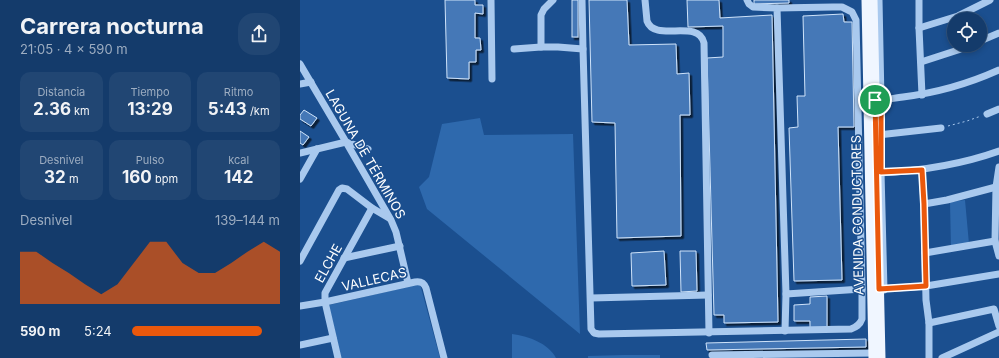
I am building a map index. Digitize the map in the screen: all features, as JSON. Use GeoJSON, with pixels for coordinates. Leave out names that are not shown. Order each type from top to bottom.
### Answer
{"type":"FeatureCollection","features":[{"type":"Feature","properties":{"kind":"main road","name":"AVENIDA CONDUCTORES"},"geometry":{"type":"LineString","coordinates":[[866,0],[875,356]]}},
{"type":"Feature","properties":{"kind":"main road","name":"AVENIDA CONDUCTORES"},"geometry":{"type":"LineString","coordinates":[[873,0],[879,135],[881,289],[875,356]]}},
{"type":"Feature","properties":{"kind":"street"},"geometry":{"type":"LineString","coordinates":[[491,0],[492,79]]}},
{"type":"Feature","properties":{"kind":"street"},"geometry":{"type":"LineString","coordinates":[[541,47],[541,15],[544,9],[553,0]]}},
{"type":"Feature","properties":{"kind":"street"},"geometry":{"type":"LineString","coordinates":[[582,0],[591,329],[594,333],[850,329],[861,323],[862,319],[856,20],[852,12],[842,7],[753,7],[747,0]]}},
{"type":"Feature","properties":{"kind":"street"},"geometry":{"type":"LineString","coordinates":[[645,0],[647,21],[653,28],[660,30],[695,32],[701,36],[704,43],[708,332]]}},
{"type":"Feature","properties":{"kind":"street"},"geometry":{"type":"LineString","coordinates":[[879,0],[878,100],[922,95],[966,83],[999,70]]}},
{"type":"Feature","properties":{"kind":"street"},"geometry":{"type":"LineString","coordinates":[[919,0],[922,95]]}},
{"type":"Feature","properties":{"kind":"street"},"geometry":{"type":"LineString","coordinates":[[919,28],[958,16],[990,0]]}},
{"type":"Feature","properties":{"kind":"street"},"geometry":{"type":"LineString","coordinates":[[777,8],[786,294],[785,331]]}},
{"type":"Feature","properties":{"kind":"street"},"geometry":{"type":"LineString","coordinates":[[987,38],[999,33]]}},
{"type":"Feature","properties":{"kind":"street"},"geometry":{"type":"LineString","coordinates":[[514,49],[541,47],[583,49]]}},
{"type":"Feature","properties":{"kind":"street"},"geometry":{"type":"LineString","coordinates":[[921,62],[952,52]]}},
{"type":"Feature","properties":{"kind":"street","name":"LAGUNA DE TÉRMINOS"},"geometry":{"type":"LineString","coordinates":[[300,64],[394,226],[408,283]]}},
{"type":"Feature","properties":{"kind":"street"},"geometry":{"type":"LineString","coordinates":[[300,84],[311,82]]}},
{"type":"Feature","properties":{"kind":"street"},"geometry":{"type":"LineString","coordinates":[[987,114],[999,108]]}},
{"type":"Feature","properties":{"kind":"street"},"geometry":{"type":"LineString","coordinates":[[879,135],[941,128]]}},
{"type":"Feature","properties":{"kind":"street"},"geometry":{"type":"LineString","coordinates":[[300,153],[346,142],[368,149]]}},
{"type":"Feature","properties":{"kind":"street"},"geometry":{"type":"LineString","coordinates":[[300,179],[317,149]]}},
{"type":"Feature","properties":{"kind":"street"},"geometry":{"type":"LineString","coordinates":[[879,172],[922,170],[972,160],[999,151]]}},
{"type":"Feature","properties":{"kind":"street"},"geometry":{"type":"LineString","coordinates":[[999,167],[996,188],[995,241],[999,256]]}},
{"type":"Feature","properties":{"kind":"street"},"geometry":{"type":"LineString","coordinates":[[922,170],[926,286],[929,322],[928,358]]}},
{"type":"Feature","properties":{"kind":"street"},"geometry":{"type":"LineString","coordinates":[[300,261],[339,190],[342,188],[347,189],[391,220]]}},
{"type":"Feature","properties":{"kind":"street"},"geometry":{"type":"LineString","coordinates":[[924,204],[953,199],[996,188]]}},
{"type":"Feature","properties":{"kind":"street","name":"ELCHE"},"geometry":{"type":"LineString","coordinates":[[338,358],[325,302],[325,296],[327,288],[372,208]]}},
{"type":"Feature","properties":{"kind":"street"},"geometry":{"type":"LineString","coordinates":[[925,253],[995,241]]}},
{"type":"Feature","properties":{"kind":"street"},"geometry":{"type":"LineString","coordinates":[[344,258],[400,246]]}},
{"type":"Feature","properties":{"kind":"street"},"geometry":{"type":"LineString","coordinates":[[885,358],[881,289],[926,286],[999,274]]}},
{"type":"Feature","properties":{"kind":"street","name":"VALLECAS"},"geometry":{"type":"LineString","coordinates":[[300,306],[325,302],[418,281],[421,282],[426,288],[444,358]]}},
{"type":"Feature","properties":{"kind":"street"},"geometry":{"type":"LineString","coordinates":[[786,294],[862,289]]}},
{"type":"Feature","properties":{"kind":"street"},"geometry":{"type":"LineString","coordinates":[[591,298],[708,295]]}},
{"type":"Feature","properties":{"kind":"street"},"geometry":{"type":"LineString","coordinates":[[929,322],[994,309],[998,317],[999,326]]}},
{"type":"Feature","properties":{"kind":"street"},"geometry":{"type":"LineString","coordinates":[[942,358],[999,332]]}},
{"type":"Feature","properties":{"kind":"street"},"geometry":{"type":"LineString","coordinates":[[300,345],[333,338]]}},
{"type":"Feature","properties":{"kind":"street"},"geometry":{"type":"LineString","coordinates":[[712,355],[875,356]]}},
{"type":"Feature","properties":{"kind":"path"},"geometry":{"type":"LineString","coordinates":[[941,128],[987,114]]}},
{"type":"Feature","properties":{"kind":"shaded area"},"geometry":{"type":"Polygon","coordinates":[[[480,118],[484,135],[573,134],[580,334],[427,209],[419,187],[429,177],[442,124],[480,118]]]}},
{"type":"Feature","properties":{"kind":"shaded area"},"geometry":{"type":"Polygon","coordinates":[[[965,200],[969,244],[951,248],[950,202],[965,200]]]}},
{"type":"Feature","properties":{"kind":"shaded area"},"geometry":{"type":"Polygon","coordinates":[[[420,284],[440,358],[341,358],[329,305],[420,284]]]}},
{"type":"Feature","properties":{"kind":"shaded area"},"geometry":{"type":"Polygon","coordinates":[[[512,334],[524,336],[543,344],[556,358],[512,358],[512,334]]]}},
{"type":"Feature","properties":{"kind":"shaded area"},"geometry":{"type":"Polygon","coordinates":[[[660,355],[660,358],[588,358],[588,356],[660,355]]]}},
{"type":"Feature","properties":{"kind":"building"},"geometry":{"type":"Polygon","coordinates":[[[445,0],[475,0],[475,5],[483,5],[483,14],[475,13],[475,38],[480,38],[481,50],[476,50],[476,62],[469,62],[469,79],[447,78],[445,0]]]}},
{"type":"Feature","properties":{"kind":"building"},"geometry":{"type":"Polygon","coordinates":[[[572,0],[578,0],[578,37],[572,37],[572,0]]]}},
{"type":"Feature","properties":{"kind":"building"},"geometry":{"type":"Polygon","coordinates":[[[589,0],[627,0],[629,45],[676,44],[677,74],[689,73],[690,115],[680,115],[681,236],[617,238],[615,123],[592,122],[589,0]]]}},
{"type":"Feature","properties":{"kind":"building"},"geometry":{"type":"Polygon","coordinates":[[[687,0],[719,0],[720,18],[772,15],[778,322],[724,323],[724,315],[714,315],[707,58],[723,57],[723,26],[688,27],[687,0]]]}},
{"type":"Feature","properties":{"kind":"building"},"geometry":{"type":"Polygon","coordinates":[[[754,0],[789,0],[789,3],[754,4],[754,0]]]}},
{"type":"Feature","properties":{"kind":"building"},"geometry":{"type":"Polygon","coordinates":[[[843,14],[844,22],[852,22],[854,127],[838,127],[842,280],[794,281],[789,128],[798,127],[797,96],[805,96],[803,16],[843,14]]]}},
{"type":"Feature","properties":{"kind":"building"},"geometry":{"type":"Polygon","coordinates":[[[304,110],[317,118],[311,126],[300,119],[300,115],[304,110]]]}},
{"type":"Feature","properties":{"kind":"building"},"geometry":{"type":"Polygon","coordinates":[[[300,131],[309,137],[303,145],[300,143],[300,131]]]}},
{"type":"Feature","properties":{"kind":"building"},"geometry":{"type":"Polygon","coordinates":[[[664,251],[666,285],[632,286],[631,253],[664,251]]]}},
{"type":"Feature","properties":{"kind":"building"},"geometry":{"type":"Polygon","coordinates":[[[680,251],[696,251],[697,291],[681,292],[680,251]]]}},
{"type":"Feature","properties":{"kind":"building"},"geometry":{"type":"Polygon","coordinates":[[[827,296],[827,328],[810,329],[810,321],[794,321],[794,305],[810,304],[810,297],[827,296]]]}},
{"type":"Feature","properties":{"kind":"building"},"geometry":{"type":"Polygon","coordinates":[[[866,339],[866,347],[707,350],[706,343],[866,339]]]}},
{"type":"Feature","properties":{"kind":"route"},"geometry":{"type":"LineString","coordinates":[[875,100],[881,100],[881,172],[922,170],[926,286],[879,289],[875,100]]}}]}
